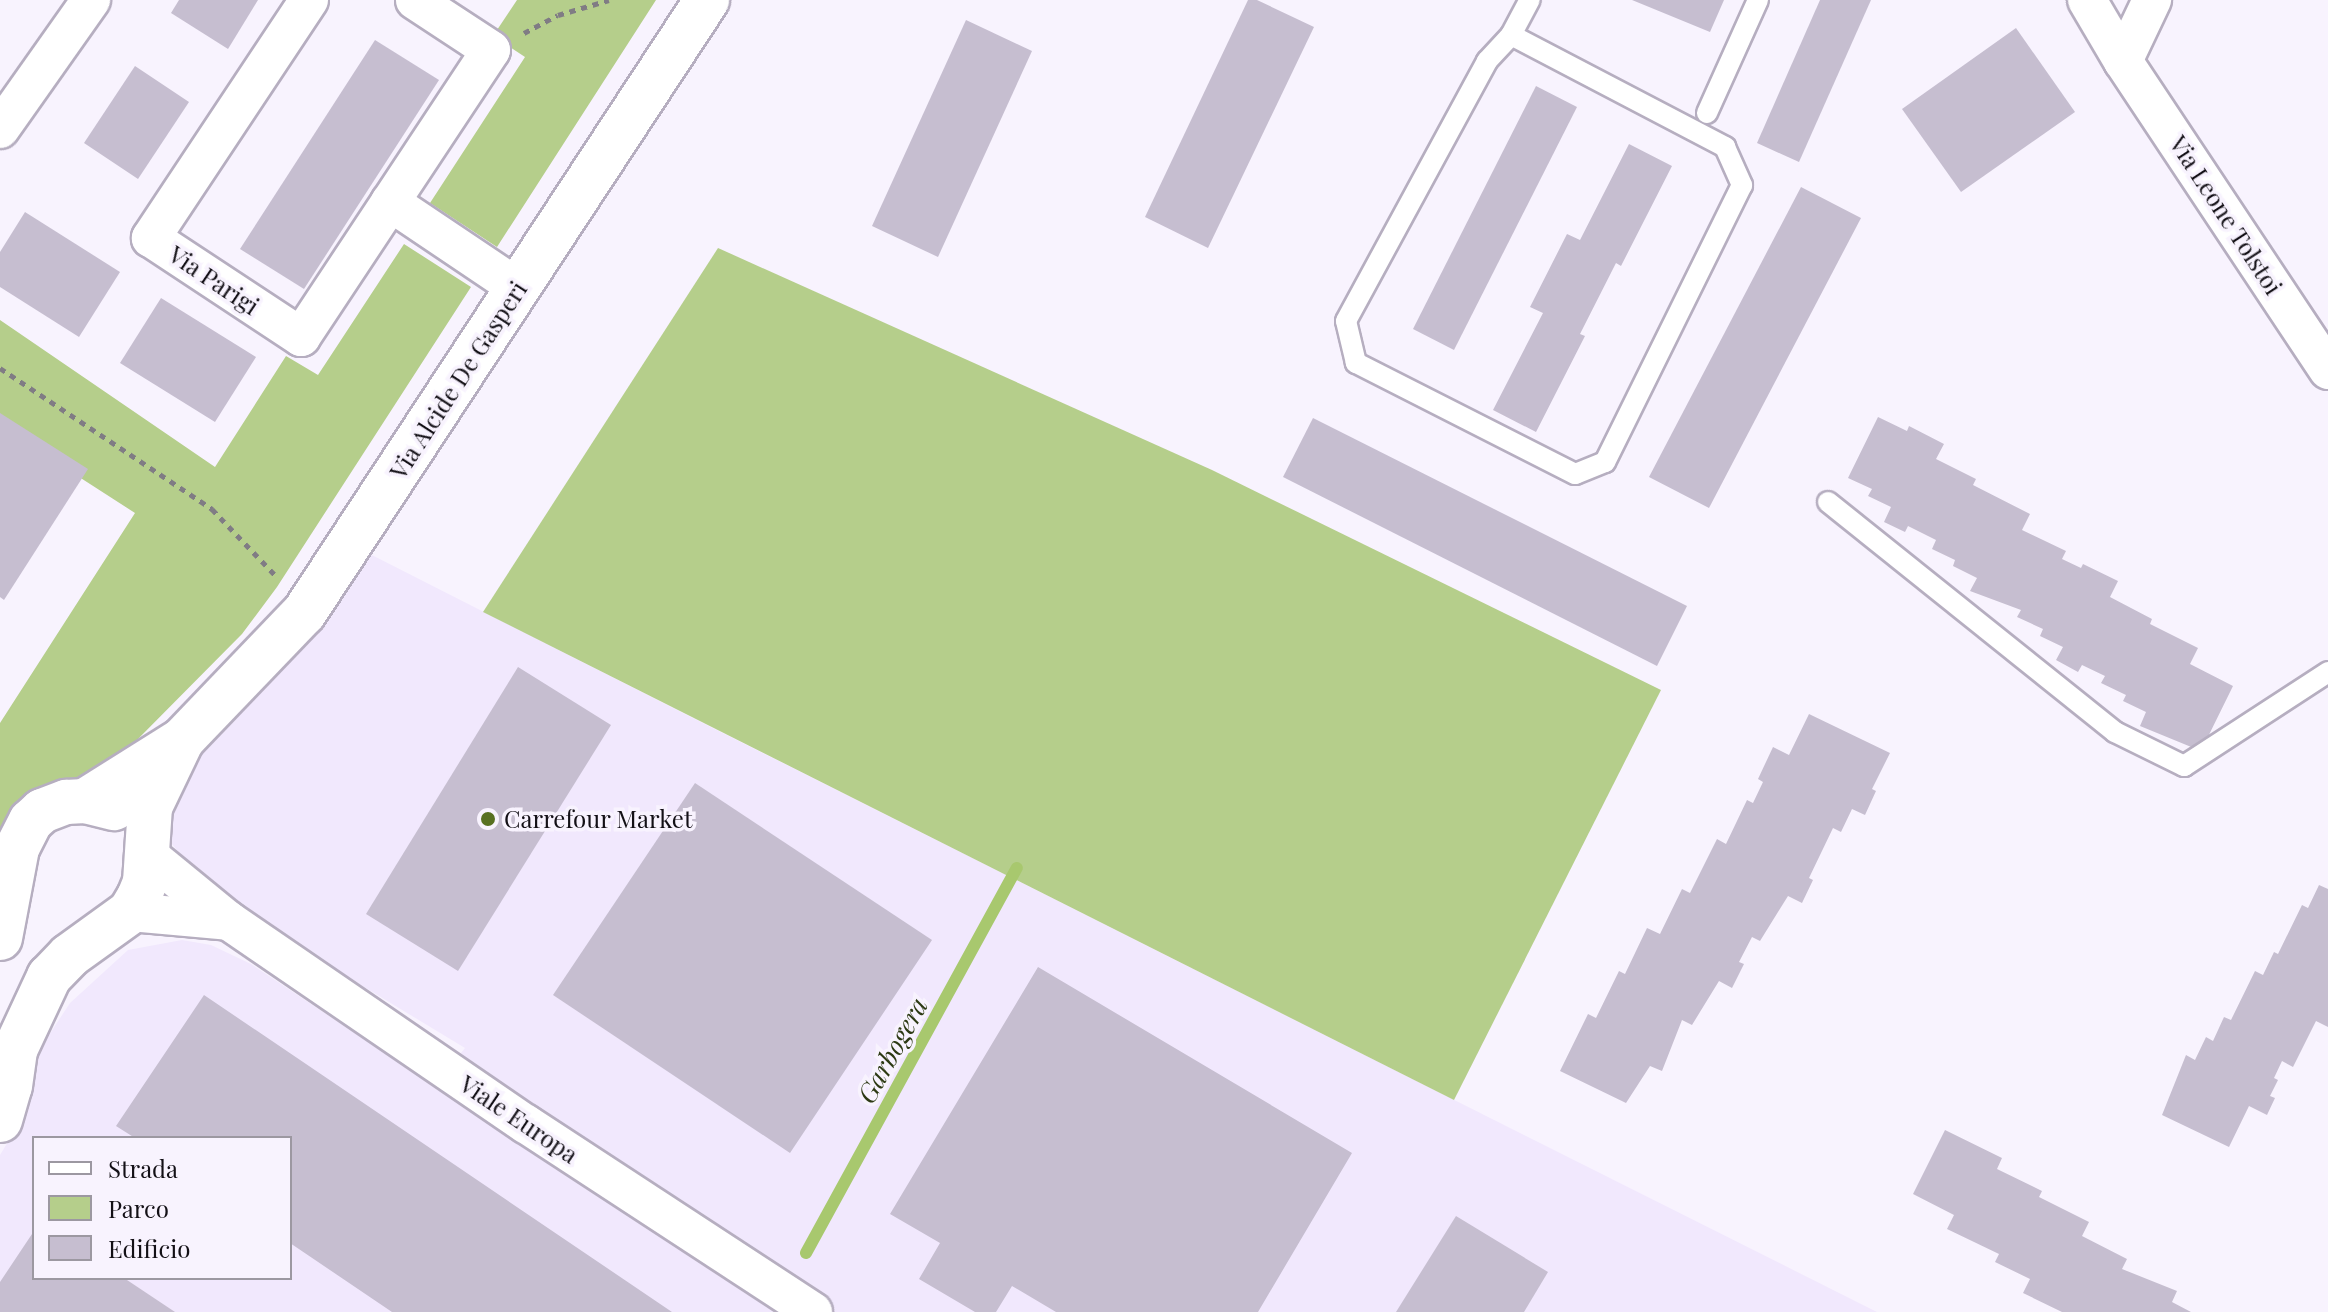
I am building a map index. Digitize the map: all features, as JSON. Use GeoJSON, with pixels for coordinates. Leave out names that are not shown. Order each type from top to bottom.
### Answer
{"type":"FeatureCollection","features":[{"type":"Feature","properties":{"kind":"street"},"geometry":{"type":"LineString","coordinates":[[0,129],[91,0]]}},
{"type":"Feature","properties":{"kind":"street","name":"Via Parigi"},"geometry":{"type":"LineString","coordinates":[[309,0],[151,238],[301,337],[491,50]]}},
{"type":"Feature","properties":{"kind":"street"},"geometry":{"type":"LineString","coordinates":[[415,0],[491,50]]}},
{"type":"Feature","properties":{"kind":"street","name":"Via Alcide De Gasperi"},"geometry":{"type":"LineString","coordinates":[[85,801],[182,740],[304,613],[707,0]]}},
{"type":"Feature","properties":{"kind":"street","name":"Via Leone Tolstoi"},"geometry":{"type":"LineString","coordinates":[[2087,0],[2123,61],[2328,370]]}},
{"type":"Feature","properties":{"kind":"street"},"geometry":{"type":"LineString","coordinates":[[2123,61],[2152,0]]}},
{"type":"Feature","properties":{"kind":"street"},"geometry":{"type":"LineString","coordinates":[[390,202],[518,288]]}},
{"type":"Feature","properties":{"kind":"street","name":"Via Alcide De Gasperi"},"geometry":{"type":"LineString","coordinates":[[130,912],[145,882],[150,807],[182,740]]}},
{"type":"Feature","properties":{"kind":"street","name":"Via Alcide De Gasperi"},"geometry":{"type":"LineString","coordinates":[[0,938],[17,848],[31,821],[42,811],[66,802],[85,801],[121,811],[131,820],[147,854]]}},
{"type":"Feature","properties":{"kind":"street","name":"Viale Europa"},"geometry":{"type":"LineString","coordinates":[[147,854],[229,921],[801,1309]]}},
{"type":"Feature","properties":{"kind":"street"},"geometry":{"type":"LineString","coordinates":[[0,1120],[10,1086],[15,1050],[49,977],[69,956],[130,912],[229,921]]}},
{"type":"Feature","properties":{"kind":"lane"},"geometry":{"type":"LineString","coordinates":[[1511,35],[1725,147],[1742,185],[1605,462],[1575,474],[1356,363],[1346,321],[1487,61],[1511,35],[1530,0]]}},
{"type":"Feature","properties":{"kind":"lane"},"geometry":{"type":"LineString","coordinates":[[1707,113],[1758,0]]}},
{"type":"Feature","properties":{"kind":"lane"},"geometry":{"type":"LineString","coordinates":[[1828,502],[2115,732],[2184,766],[2328,672]]}},
{"type":"Feature","properties":{"kind":"path"},"geometry":{"type":"LineString","coordinates":[[491,50],[558,15],[609,0]]}},
{"type":"Feature","properties":{"kind":"path"},"geometry":{"type":"LineString","coordinates":[[0,368],[212,509],[274,573],[304,613]]}},
{"type":"Feature","properties":{"kind":"shaded area"},"geometry":{"type":"Polygon","coordinates":[[[362,550],[1877,1312],[0,1312],[0,1155],[20,1122],[29,1078],[43,1044],[70,1003],[128,950],[182,940],[211,945],[251,964],[434,1086],[465,1048],[303,950],[193,869],[160,830],[177,778],[362,550]]]}},
{"type":"Feature","properties":{"kind":"green space"},"geometry":{"type":"Polygon","coordinates":[[[517,0],[656,0],[497,247],[430,203],[525,57],[493,36],[517,0]]]}},
{"type":"Feature","properties":{"kind":"green space"},"geometry":{"type":"Polygon","coordinates":[[[404,244],[471,287],[277,587],[242,634],[134,743],[94,772],[16,811],[0,832],[0,723],[135,513],[0,426],[0,320],[215,467],[286,356],[318,375],[404,244]]]}},
{"type":"Feature","properties":{"kind":"green space"},"geometry":{"type":"Polygon","coordinates":[[[718,248],[1212,470],[1661,690],[1454,1100],[483,612],[718,248]]]}},
{"type":"Feature","properties":{"kind":"building"},"geometry":{"type":"Polygon","coordinates":[[[179,0],[258,0],[228,49],[171,13],[179,0]]]}},
{"type":"Feature","properties":{"kind":"building"},"geometry":{"type":"Polygon","coordinates":[[[1248,0],[1257,0],[1314,27],[1208,248],[1145,217],[1248,0]]]}},
{"type":"Feature","properties":{"kind":"building"},"geometry":{"type":"Polygon","coordinates":[[[1632,0],[1724,0],[1710,32],[1632,0]]]}},
{"type":"Feature","properties":{"kind":"building"},"geometry":{"type":"Polygon","coordinates":[[[1820,0],[1871,0],[1799,162],[1757,143],[1820,0]]]}},
{"type":"Feature","properties":{"kind":"building"},"geometry":{"type":"Polygon","coordinates":[[[966,20],[1032,51],[938,257],[872,226],[966,20]]]}},
{"type":"Feature","properties":{"kind":"building"},"geometry":{"type":"Polygon","coordinates":[[[2016,28],[2075,112],[1961,192],[1902,109],[2016,28]]]}},
{"type":"Feature","properties":{"kind":"building"},"geometry":{"type":"Polygon","coordinates":[[[375,40],[439,80],[304,289],[240,249],[375,40]]]}},
{"type":"Feature","properties":{"kind":"building"},"geometry":{"type":"Polygon","coordinates":[[[135,66],[189,102],[138,179],[84,143],[135,66]]]}},
{"type":"Feature","properties":{"kind":"building"},"geometry":{"type":"Polygon","coordinates":[[[1536,86],[1577,107],[1454,350],[1413,329],[1536,86]]]}},
{"type":"Feature","properties":{"kind":"building"},"geometry":{"type":"Polygon","coordinates":[[[1629,144],[1672,166],[1621,266],[1616,263],[1580,334],[1585,336],[1536,432],[1493,410],[1543,313],[1530,307],[1567,234],[1580,240],[1629,144]]]}},
{"type":"Feature","properties":{"kind":"building"},"geometry":{"type":"Polygon","coordinates":[[[1801,187],[1861,218],[1709,508],[1649,477],[1801,187]]]}},
{"type":"Feature","properties":{"kind":"building"},"geometry":{"type":"Polygon","coordinates":[[[25,212],[120,272],[79,337],[0,287],[0,252],[25,212]]]}},
{"type":"Feature","properties":{"kind":"building"},"geometry":{"type":"Polygon","coordinates":[[[161,298],[256,357],[215,422],[120,363],[161,298]]]}},
{"type":"Feature","properties":{"kind":"building"},"geometry":{"type":"Polygon","coordinates":[[[0,413],[88,469],[4,600],[0,597],[0,413]]]}},
{"type":"Feature","properties":{"kind":"building"},"geometry":{"type":"Polygon","coordinates":[[[1878,417],[1907,431],[1909,426],[1944,444],[1936,459],[1976,479],[1973,485],[2030,514],[2022,530],[2066,551],[2062,559],[2081,568],[2083,564],[2118,581],[2110,597],[2152,619],[2150,624],[2198,648],[2190,664],[2233,686],[2201,751],[2140,726],[2146,712],[2123,701],[2126,695],[2101,683],[2105,676],[2082,665],[2078,672],[2056,660],[2063,647],[2040,636],[2043,629],[2017,617],[2021,610],[1970,591],[1977,578],[1953,566],[1955,560],[1932,549],[1936,540],[1908,526],[1905,532],[1884,522],[1891,507],[1868,496],[1872,489],[1848,478],[1878,417]]]}},
{"type":"Feature","properties":{"kind":"building"},"geometry":{"type":"Polygon","coordinates":[[[1313,418],[1687,606],[1657,666],[1283,477],[1313,418]]]}},
{"type":"Feature","properties":{"kind":"building","name":"Carrefour Market"},"geometry":{"type":"Polygon","coordinates":[[[518,667],[611,725],[458,971],[366,914],[518,667]]]}},
{"type":"Feature","properties":{"kind":"building"},"geometry":{"type":"Polygon","coordinates":[[[1809,714],[1890,753],[1872,789],[1876,791],[1865,815],[1852,809],[1841,832],[1833,828],[1809,878],[1813,880],[1802,903],[1788,896],[1760,941],[1752,937],[1739,962],[1744,964],[1732,988],[1719,981],[1692,1025],[1682,1020],[1662,1071],[1650,1066],[1626,1103],[1560,1071],[1588,1014],[1596,1018],[1619,971],[1625,974],[1647,928],[1660,934],[1682,889],[1690,893],[1717,839],[1726,844],[1747,800],[1753,803],[1763,782],[1758,779],[1773,747],[1789,755],[1809,714]]]}},
{"type":"Feature","properties":{"kind":"building"},"geometry":{"type":"Polygon","coordinates":[[[695,783],[932,940],[790,1153],[553,995],[695,783]]]}},
{"type":"Feature","properties":{"kind":"building"},"geometry":{"type":"Polygon","coordinates":[[[2319,885],[2328,889],[2328,1027],[2316,1021],[2293,1067],[2282,1061],[2270,1096],[2275,1098],[2267,1115],[2249,1106],[2229,1147],[2162,1115],[2186,1055],[2195,1060],[2206,1037],[2213,1041],[2224,1017],[2231,1020],[2255,971],[2263,975],[2274,952],[2278,954],[2302,905],[2308,908],[2319,885]]]}},
{"type":"Feature","properties":{"kind":"building"},"geometry":{"type":"Polygon","coordinates":[[[1038,967],[1352,1153],[1258,1312],[1056,1312],[1012,1286],[996,1312],[975,1312],[919,1279],[940,1243],[890,1214],[1038,967]]]}},
{"type":"Feature","properties":{"kind":"building"},"geometry":{"type":"Polygon","coordinates":[[[204,995],[672,1312],[392,1312],[292,1244],[292,1136],[132,1136],[116,1126],[204,995]]]}},
{"type":"Feature","properties":{"kind":"building"},"geometry":{"type":"Polygon","coordinates":[[[1945,1130],[2002,1158],[1997,1169],[2042,1191],[2039,1197],[2089,1222],[2082,1236],[2127,1259],[2122,1269],[2177,1291],[2172,1302],[2191,1312],[2062,1312],[2023,1293],[2030,1279],[1995,1262],[1999,1254],[1947,1229],[1954,1215],[1913,1194],[1945,1130]]]}},
{"type":"Feature","properties":{"kind":"building"},"geometry":{"type":"Polygon","coordinates":[[[1456,1216],[1548,1272],[1524,1312],[1396,1312],[1456,1216]]]}},
{"type":"Feature","properties":{"kind":"building"},"geometry":{"type":"Polygon","coordinates":[[[32,1234],[32,1280],[127,1280],[175,1312],[0,1312],[0,1282],[32,1234]]]}},
{"type":"Feature","properties":{"kind":"waterway","name":"Garbogera"},"geometry":{"type":"LineString","coordinates":[[806,1253],[1017,868]]}},
{"type":"Feature","properties":{"kind":"place","name":"Carrefour Market"},"geometry":{"type":"Point","coordinates":[488,819]}}]}
